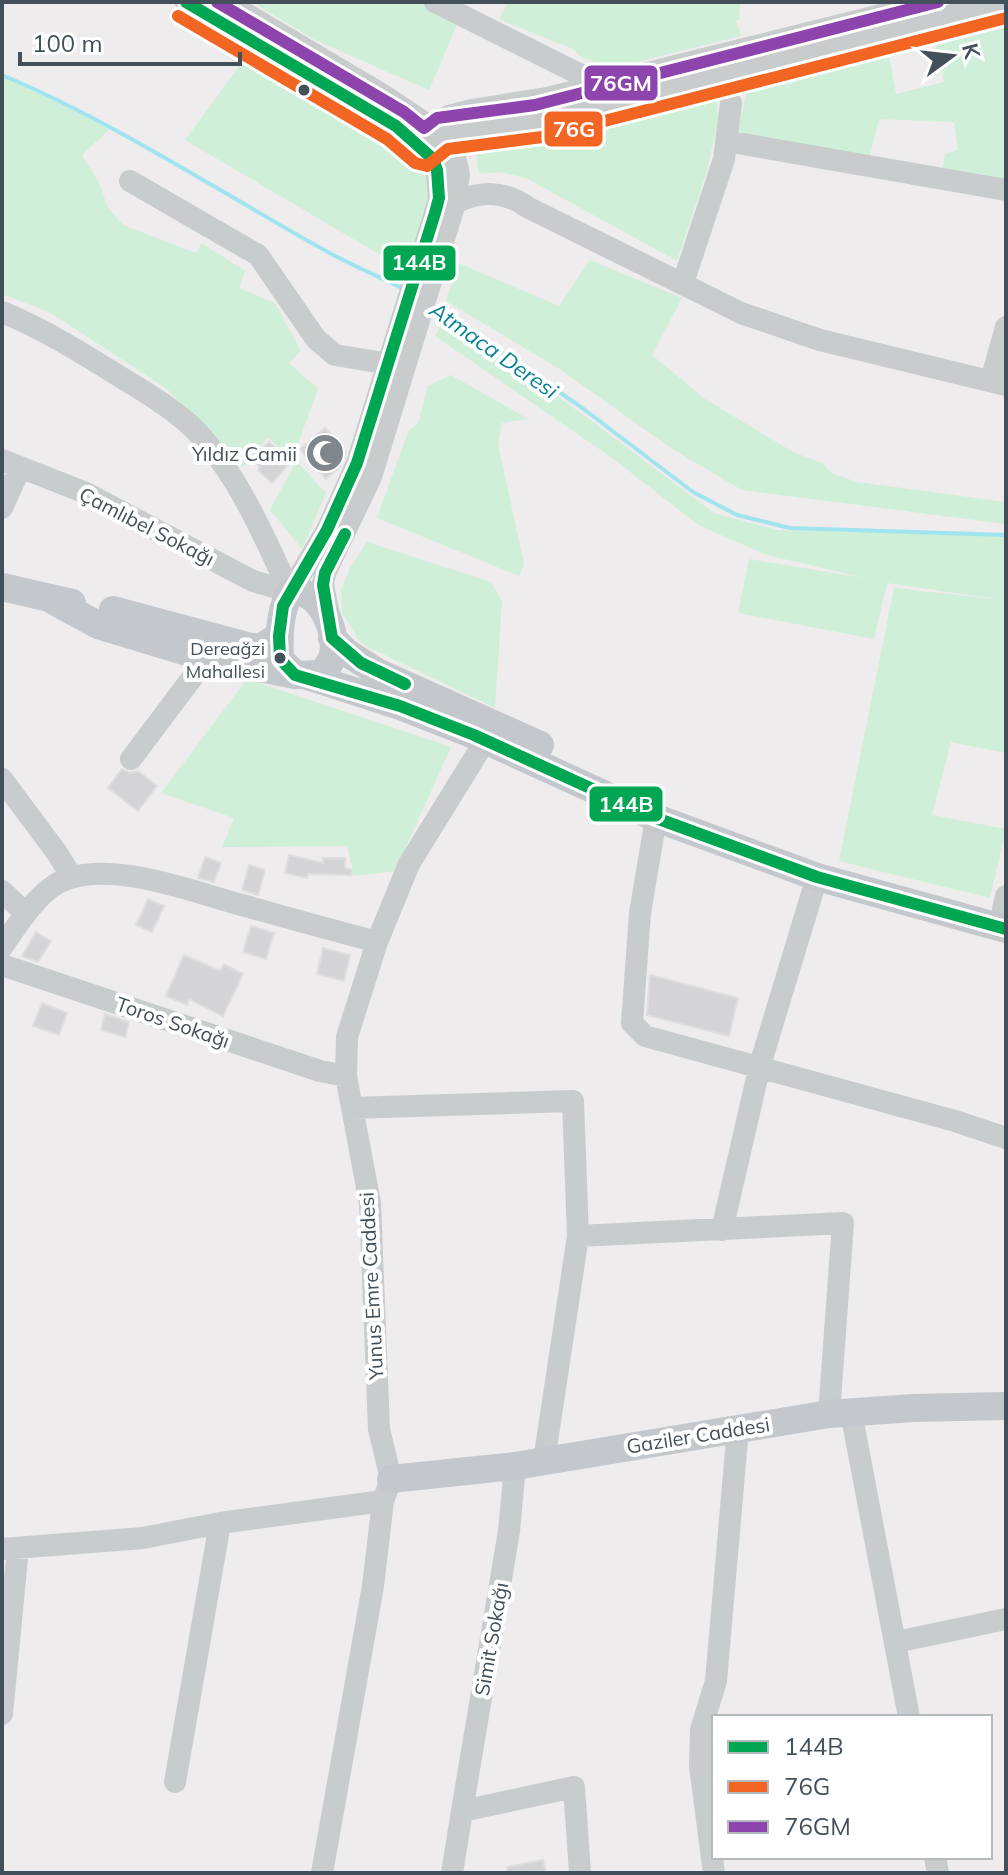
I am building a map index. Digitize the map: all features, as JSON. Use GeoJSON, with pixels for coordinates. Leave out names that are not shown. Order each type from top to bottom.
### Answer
{"type":"FeatureCollection","features":[{"type":"Feature","properties":{"kind":"main road"},"geometry":{"type":"LineString","coordinates":[[2,587],[54,601],[106,608],[251,647],[262,647],[279,636]]}},
{"type":"Feature","properties":{"kind":"main road"},"geometry":{"type":"LineString","coordinates":[[332,631],[331,660],[321,674],[300,675],[280,659],[283,606],[290,592],[297,591],[316,601],[346,652],[377,672],[658,799],[823,860],[1005,911]]}},
{"type":"Feature","properties":{"kind":"main road"},"geometry":{"type":"LineString","coordinates":[[54,601],[98,625],[207,658],[300,675],[400,706],[656,818],[817,877],[1005,911]]}},
{"type":"Feature","properties":{"kind":"main road","name":"Gaziler Caddesi"},"geometry":{"type":"LineString","coordinates":[[387,1490],[840,1413],[1006,1406]]}},
{"type":"Feature","properties":{"kind":"street"},"geometry":{"type":"LineString","coordinates":[[186,2],[396,126],[433,138],[538,121],[1003,2]]}},
{"type":"Feature","properties":{"kind":"street"},"geometry":{"type":"LineString","coordinates":[[226,2],[383,95],[455,157],[459,174],[455,203],[389,364],[357,463],[340,505],[290,592]]}},
{"type":"Feature","properties":{"kind":"street"},"geometry":{"type":"LineString","coordinates":[[435,2],[601,85]]}},
{"type":"Feature","properties":{"kind":"street"},"geometry":{"type":"LineString","coordinates":[[332,631],[323,585],[325,573],[371,477],[419,297],[439,198],[433,138],[449,116],[547,98],[920,4]]}},
{"type":"Feature","properties":{"kind":"street"},"geometry":{"type":"LineString","coordinates":[[383,95],[440,110],[472,110]]}},
{"type":"Feature","properties":{"kind":"street"},"geometry":{"type":"LineString","coordinates":[[683,283],[724,159],[731,103]]}},
{"type":"Feature","properties":{"kind":"street"},"geometry":{"type":"LineString","coordinates":[[726,141],[1006,190]]}},
{"type":"Feature","properties":{"kind":"street"},"geometry":{"type":"LineString","coordinates":[[130,181],[258,255],[316,339],[335,355],[389,364]]}},
{"type":"Feature","properties":{"kind":"street"},"geometry":{"type":"LineString","coordinates":[[455,203],[476,194],[491,193],[514,198],[741,313],[820,340],[998,383],[1006,327]]}},
{"type":"Feature","properties":{"kind":"street"},"geometry":{"type":"LineString","coordinates":[[2,312],[41,328],[153,397],[190,426],[222,465],[255,517],[290,592]]}},
{"type":"Feature","properties":{"kind":"street"},"geometry":{"type":"LineString","coordinates":[[2,508],[11,464]]}},
{"type":"Feature","properties":{"kind":"street","name":"Çamlıbel Sokağı"},"geometry":{"type":"LineString","coordinates":[[11,464],[86,493],[253,581],[290,592]]}},
{"type":"Feature","properties":{"kind":"street"},"geometry":{"type":"LineString","coordinates":[[131,759],[207,658]]}},
{"type":"Feature","properties":{"kind":"street","name":"Yunus Emre Caddesi"},"geometry":{"type":"LineString","coordinates":[[387,1490],[379,1429],[370,1203],[346,1076],[347,1037],[377,942],[409,864],[485,741]]}},
{"type":"Feature","properties":{"kind":"street"},"geometry":{"type":"LineString","coordinates":[[2,779],[72,877]]}},
{"type":"Feature","properties":{"kind":"street"},"geometry":{"type":"LineString","coordinates":[[656,818],[640,913],[632,1023],[645,1036],[760,1065],[1006,1138]]}},
{"type":"Feature","properties":{"kind":"street"},"geometry":{"type":"LineString","coordinates":[[2,947],[26,914],[55,885],[72,877],[109,875],[149,880],[377,942]]}},
{"type":"Feature","properties":{"kind":"street"},"geometry":{"type":"LineString","coordinates":[[722,1230],[760,1065],[817,877]]}},
{"type":"Feature","properties":{"kind":"street"},"geometry":{"type":"LineString","coordinates":[[2,891],[26,914]]}},
{"type":"Feature","properties":{"kind":"street","name":"Toros Sokağı"},"geometry":{"type":"LineString","coordinates":[[2,965],[320,1071],[346,1076]]}},
{"type":"Feature","properties":{"kind":"street"},"geometry":{"type":"LineString","coordinates":[[352,1108],[573,1101],[578,1236],[544,1461]]}},
{"type":"Feature","properties":{"kind":"street"},"geometry":{"type":"LineString","coordinates":[[578,1236],[843,1223],[840,1413],[896,1642],[909,1715]]}},
{"type":"Feature","properties":{"kind":"street"},"geometry":{"type":"LineString","coordinates":[[712,1858],[700,1766],[701,1730],[716,1681],[738,1428]]}},
{"type":"Feature","properties":{"kind":"street","name":"Simit Sokağı"},"geometry":{"type":"LineString","coordinates":[[452,1873],[509,1531],[515,1466]]}},
{"type":"Feature","properties":{"kind":"street"},"geometry":{"type":"LineString","coordinates":[[2,1714],[10,1548],[143,1538],[387,1490],[322,1873]]}},
{"type":"Feature","properties":{"kind":"street"},"geometry":{"type":"LineString","coordinates":[[175,1782],[220,1523]]}},
{"type":"Feature","properties":{"kind":"street"},"geometry":{"type":"LineString","coordinates":[[896,1642],[1006,1619]]}},
{"type":"Feature","properties":{"kind":"street"},"geometry":{"type":"LineString","coordinates":[[462,1811],[574,1787],[580,1873]]}},
{"type":"Feature","properties":{"kind":"green space"},"geometry":{"type":"Polygon","coordinates":[[[252,2],[427,2],[457,25],[429,90],[315,40],[252,2]]]}},
{"type":"Feature","properties":{"kind":"green space"},"geometry":{"type":"Polygon","coordinates":[[[508,2],[740,2],[739,20],[736,20],[741,36],[613,68],[581,57],[573,49],[499,19],[508,2]]]}},
{"type":"Feature","properties":{"kind":"green space"},"geometry":{"type":"Polygon","coordinates":[[[1006,19],[1006,182],[942,171],[945,154],[958,150],[954,122],[879,119],[870,155],[736,134],[750,82],[888,48],[896,94],[944,82],[934,37],[1006,19]]]}},
{"type":"Feature","properties":{"kind":"green space"},"geometry":{"type":"Polygon","coordinates":[[[248,54],[409,150],[427,166],[432,191],[406,270],[185,140],[248,54]]]}},
{"type":"Feature","properties":{"kind":"green space"},"geometry":{"type":"Polygon","coordinates":[[[2,76],[111,128],[82,155],[101,186],[107,207],[123,225],[196,253],[202,243],[245,271],[239,288],[275,303],[301,351],[289,363],[318,389],[293,457],[326,493],[302,549],[270,510],[294,465],[268,437],[243,467],[167,389],[51,313],[2,294],[2,76]]]}},
{"type":"Feature","properties":{"kind":"green space"},"geometry":{"type":"Polygon","coordinates":[[[716,91],[718,121],[706,174],[677,261],[526,178],[500,172],[479,174],[476,153],[484,143],[554,134],[716,91]]]}},
{"type":"Feature","properties":{"kind":"green space"},"geometry":{"type":"Polygon","coordinates":[[[590,260],[682,298],[652,355],[705,399],[793,452],[824,464],[831,473],[857,482],[1006,502],[1006,524],[742,490],[674,450],[558,368],[446,301],[458,263],[559,306],[590,260]]]}},
{"type":"Feature","properties":{"kind":"green space"},"geometry":{"type":"Polygon","coordinates":[[[446,317],[714,513],[777,530],[1006,535],[1006,753],[951,742],[932,815],[1006,829],[990,898],[839,861],[894,588],[1004,600],[887,583],[874,639],[738,613],[749,559],[865,578],[767,555],[700,526],[608,455],[435,336],[446,317]]]}},
{"type":"Feature","properties":{"kind":"green space"},"geometry":{"type":"Polygon","coordinates":[[[451,375],[528,419],[502,423],[498,444],[524,564],[519,576],[377,518],[408,432],[418,423],[428,386],[451,375]]]}},
{"type":"Feature","properties":{"kind":"green space"},"geometry":{"type":"Polygon","coordinates":[[[367,542],[491,582],[502,601],[495,708],[362,644],[342,613],[341,590],[350,568],[367,542]]]}},
{"type":"Feature","properties":{"kind":"green space"},"geometry":{"type":"Polygon","coordinates":[[[247,679],[451,747],[395,871],[354,876],[347,846],[222,847],[234,818],[161,793],[247,679]]]}},
{"type":"Feature","properties":{"kind":"building","name":"Yıldız Camii"},"geometry":{"type":"Polygon","coordinates":[[[325,428],[346,452],[340,467],[326,479],[300,449],[325,428]]]}},
{"type":"Feature","properties":{"kind":"building"},"geometry":{"type":"Polygon","coordinates":[[[269,442],[291,462],[272,483],[252,460],[269,442]]]}},
{"type":"Feature","properties":{"kind":"building"},"geometry":{"type":"Polygon","coordinates":[[[122,769],[130,773],[138,771],[157,786],[138,811],[108,788],[122,769]]]}},
{"type":"Feature","properties":{"kind":"building"},"geometry":{"type":"Polygon","coordinates":[[[289,855],[323,863],[323,858],[345,858],[345,868],[352,870],[352,875],[308,874],[307,878],[285,873],[289,855]]]}},
{"type":"Feature","properties":{"kind":"building"},"geometry":{"type":"Polygon","coordinates":[[[205,857],[221,863],[214,882],[198,878],[205,857]]]}},
{"type":"Feature","properties":{"kind":"building"},"geometry":{"type":"Polygon","coordinates":[[[249,865],[265,870],[258,895],[242,890],[249,865]]]}},
{"type":"Feature","properties":{"kind":"building"},"geometry":{"type":"Polygon","coordinates":[[[148,899],[164,906],[152,932],[136,925],[148,899]]]}},
{"type":"Feature","properties":{"kind":"building"},"geometry":{"type":"Polygon","coordinates":[[[251,926],[274,933],[266,959],[243,952],[251,926]]]}},
{"type":"Feature","properties":{"kind":"building"},"geometry":{"type":"Polygon","coordinates":[[[36,932],[51,941],[38,962],[22,956],[36,932]]]}},
{"type":"Feature","properties":{"kind":"building"},"geometry":{"type":"Polygon","coordinates":[[[323,948],[350,955],[344,981],[317,974],[323,948]]]}},
{"type":"Feature","properties":{"kind":"building"},"geometry":{"type":"Polygon","coordinates":[[[184,955],[220,971],[224,964],[243,974],[223,1016],[189,999],[187,1005],[166,996],[184,955]]]}},
{"type":"Feature","properties":{"kind":"building"},"geometry":{"type":"Polygon","coordinates":[[[650,975],[738,998],[729,1036],[647,1015],[650,975]]]}},
{"type":"Feature","properties":{"kind":"building"},"geometry":{"type":"Polygon","coordinates":[[[42,1003],[67,1013],[59,1035],[33,1026],[42,1003]]]}},
{"type":"Feature","properties":{"kind":"building"},"geometry":{"type":"Polygon","coordinates":[[[105,1014],[129,1022],[125,1037],[101,1030],[105,1014]]]}},
{"type":"Feature","properties":{"kind":"building"},"geometry":{"type":"Polygon","coordinates":[[[543,1860],[546,1873],[507,1873],[507,1867],[543,1860]]]}},
{"type":"Feature","properties":{"kind":"waterway","name":"Atmaca Deresi"},"geometry":{"type":"LineString","coordinates":[[2,75],[86,114],[326,251],[404,289]]}},
{"type":"Feature","properties":{"kind":"waterway","name":"Atmaca Deresi"},"geometry":{"type":"LineString","coordinates":[[432,305],[581,407],[693,492],[737,515],[790,528],[1006,535]]}},
{"type":"Feature","properties":{"kind":"transit line","name":"144B"},"geometry":{"type":"LineString","coordinates":[[186,2],[396,126],[433,159],[437,170],[439,198],[435,213],[357,463],[327,530],[283,606],[280,659],[295,675],[400,706],[474,735],[656,818],[817,877],[1006,929]]}},
{"type":"Feature","properties":{"kind":"transit line","name":"76GM"},"geometry":{"type":"LineString","coordinates":[[217,2],[404,112],[424,128],[437,118],[535,105],[938,2]]}},
{"type":"Feature","properties":{"kind":"transit line","name":"76G"},"geometry":{"type":"LineString","coordinates":[[178,16],[387,139],[415,163],[427,166],[448,149],[542,137],[1006,18]]}},
{"type":"Feature","properties":{"kind":"transit line","name":"144B"},"geometry":{"type":"LineString","coordinates":[[345,534],[325,573],[323,585],[332,638],[361,663],[405,684]]}},
{"type":"Feature","properties":{"kind":"place","name":"Yıldız Camii"},"geometry":{"type":"Point","coordinates":[325,453]}},
{"type":"Feature","properties":{"kind":"place","name":"Dereağzi Mahallesi"},"geometry":{"type":"Point","coordinates":[280,658]}}]}
